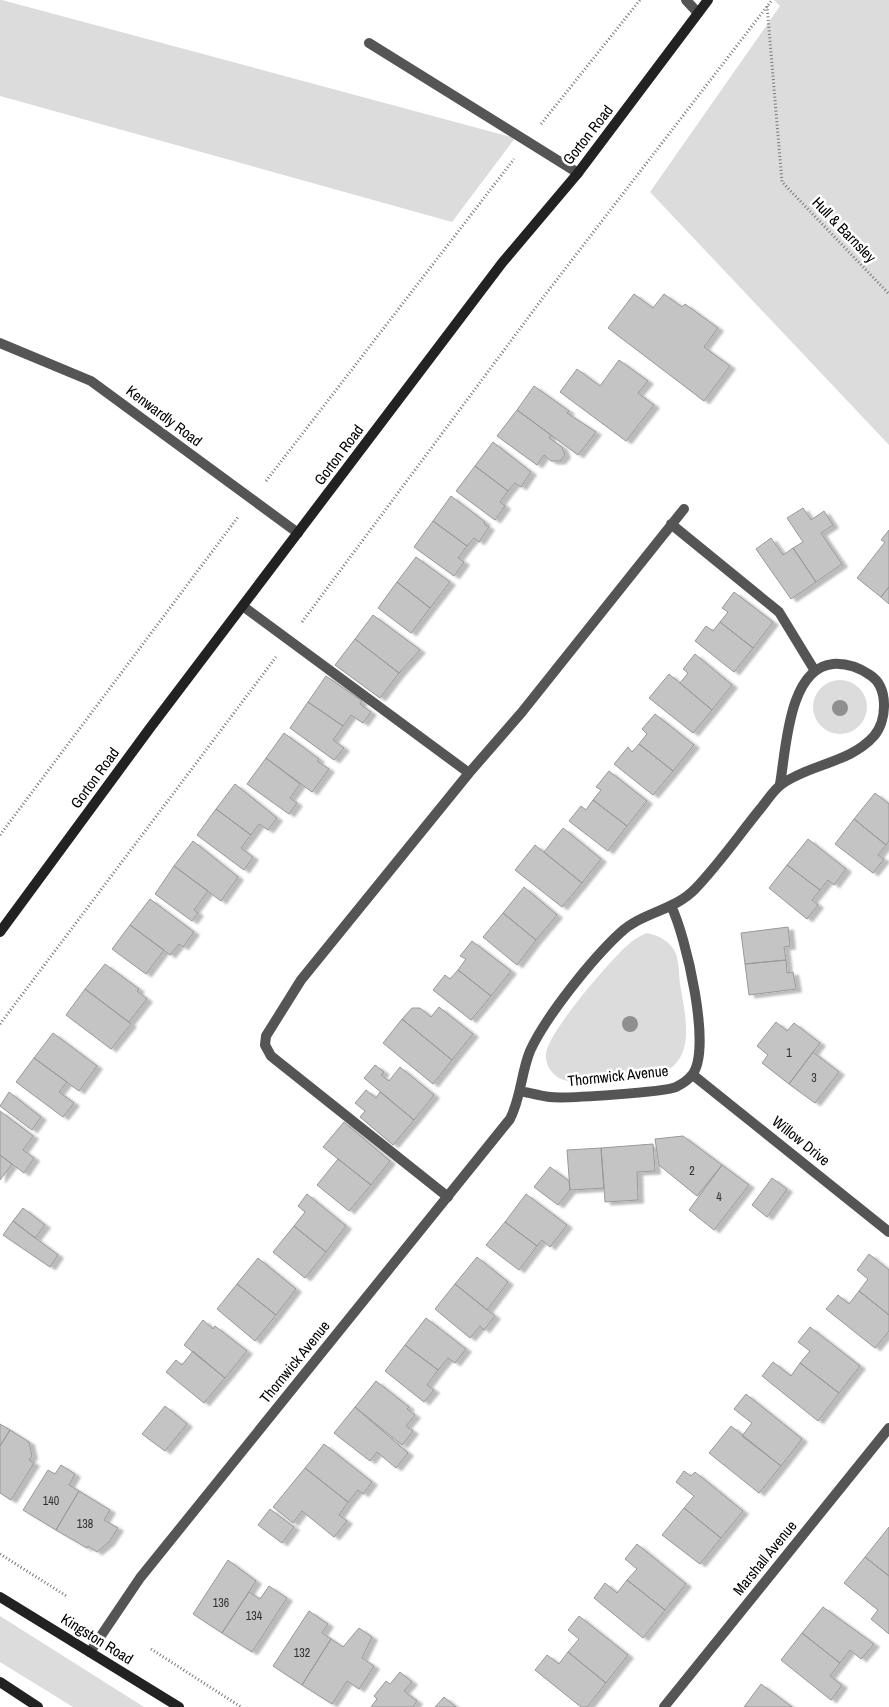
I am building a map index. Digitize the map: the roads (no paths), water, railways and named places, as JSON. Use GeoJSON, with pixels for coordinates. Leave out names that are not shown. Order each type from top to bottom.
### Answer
{"type":"FeatureCollection","features":[{"type":"Feature","properties":{"kind":"main road","name":"Gorton Road"},"geometry":{"type":"LineString","coordinates":[[0,932],[150,728],[244,607],[502,263],[578,173],[708,0]]}},
{"type":"Feature","properties":{"kind":"main road","name":"Kingston Road"},"geometry":{"type":"LineString","coordinates":[[0,1597],[178,1707]]}},
{"type":"Feature","properties":{"kind":"main road"},"geometry":{"type":"LineString","coordinates":[[0,1682],[38,1707]]}},
{"type":"Feature","properties":{"kind":"street"},"geometry":{"type":"LineString","coordinates":[[686,0],[698,12]]}},
{"type":"Feature","properties":{"kind":"street"},"geometry":{"type":"LineString","coordinates":[[369,43],[578,173]]}},
{"type":"Feature","properties":{"kind":"street","name":"Kenwardly Road"},"geometry":{"type":"LineString","coordinates":[[0,343],[91,380],[298,533]]}},
{"type":"Feature","properties":{"kind":"street"},"geometry":{"type":"LineString","coordinates":[[448,1197],[271,1056],[265,1045],[266,1036],[301,980],[468,773],[522,712],[684,508]]}},
{"type":"Feature","properties":{"kind":"street"},"geometry":{"type":"LineString","coordinates":[[671,524],[779,612],[815,671]]}},
{"type":"Feature","properties":{"kind":"street"},"geometry":{"type":"LineString","coordinates":[[244,607],[468,773]]}},
{"type":"Feature","properties":{"kind":"street","name":"Thornwick Avenue"},"geometry":{"type":"LineString","coordinates":[[90,1652],[140,1578],[510,1119],[520,1091],[530,1051],[539,1034],[578,979],[620,933],[634,921],[671,906],[696,888],[780,784],[850,754],[876,734],[882,719],[884,704],[881,688],[872,676],[845,663],[828,665],[815,671],[795,699],[780,784]]}},
{"type":"Feature","properties":{"kind":"street"},"geometry":{"type":"LineString","coordinates":[[671,906],[688,953],[700,1036],[699,1055],[693,1075]]}},
{"type":"Feature","properties":{"kind":"street","name":"Thornwick Avenue"},"geometry":{"type":"LineString","coordinates":[[520,1091],[552,1097],[654,1090],[675,1087],[693,1075]]}},
{"type":"Feature","properties":{"kind":"street","name":"Willow Drive"},"geometry":{"type":"LineString","coordinates":[[693,1075],[889,1232]]}},
{"type":"Feature","properties":{"kind":"street","name":"Marshall Avenue"},"geometry":{"type":"LineString","coordinates":[[664,1707],[889,1428]]}}]}
